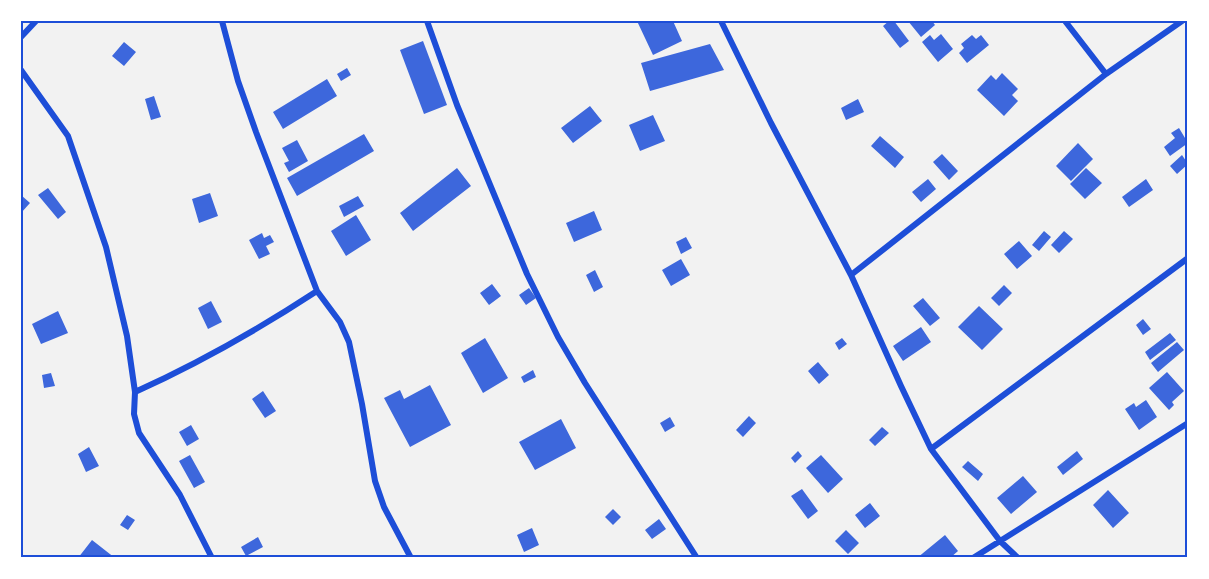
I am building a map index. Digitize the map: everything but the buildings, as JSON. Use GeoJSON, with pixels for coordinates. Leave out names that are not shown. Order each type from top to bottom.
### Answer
{"type":"FeatureCollection","features":[{"type":"Feature","properties":{"kind":"street"},"geometry":{"type":"LineString","coordinates":[[21,37],[36,21]]}},
{"type":"Feature","properties":{"kind":"street"},"geometry":{"type":"LineString","coordinates":[[222,21],[252,122],[316,291],[340,322],[349,342],[375,481],[384,507],[411,558]]}},
{"type":"Feature","properties":{"kind":"street"},"geometry":{"type":"LineString","coordinates":[[427,21],[457,105],[527,274],[553,326],[585,383],[697,558]]}},
{"type":"Feature","properties":{"kind":"street"},"geometry":{"type":"LineString","coordinates":[[721,21],[771,123],[851,275],[931,449],[1000,541],[1018,558]]}},
{"type":"Feature","properties":{"kind":"street"},"geometry":{"type":"LineString","coordinates":[[1065,21],[1106,74]]}},
{"type":"Feature","properties":{"kind":"street"},"geometry":{"type":"LineString","coordinates":[[851,275],[1106,74],[1182,21]]}},
{"type":"Feature","properties":{"kind":"street"},"geometry":{"type":"LineString","coordinates":[[21,70],[68,136],[106,247],[127,336],[135,392],[134,414],[139,433],[180,495],[212,558]]}},
{"type":"Feature","properties":{"kind":"street"},"geometry":{"type":"LineString","coordinates":[[931,449],[1188,258]]}},
{"type":"Feature","properties":{"kind":"street"},"geometry":{"type":"LineString","coordinates":[[135,392],[195,364],[272,320],[316,291]]}},
{"type":"Feature","properties":{"kind":"street"},"geometry":{"type":"LineString","coordinates":[[973,558],[1188,423]]}}]}
